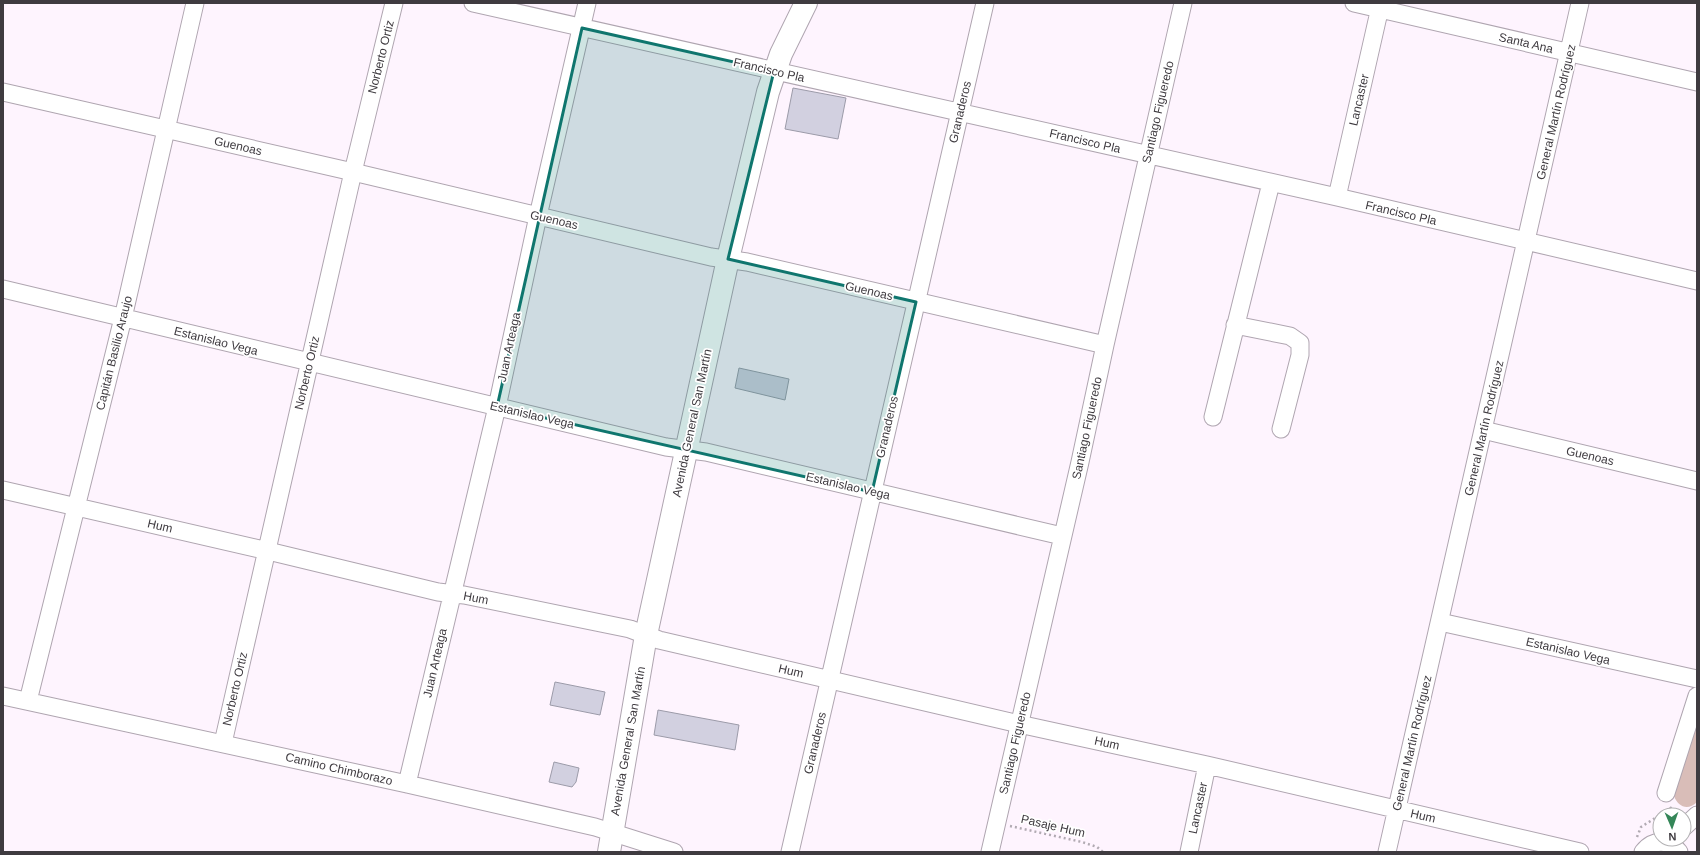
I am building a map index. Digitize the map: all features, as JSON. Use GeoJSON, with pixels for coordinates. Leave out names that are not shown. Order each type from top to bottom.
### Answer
{"type":"FeatureCollection","features":[{"type":"Feature","properties":{"kind":"main road","name":"Avenida General San Martín"},"geometry":{"type":"LineString","coordinates":[[610,842],[646,635],[685,450],[728,259],[774,71],[806,3]]}},
{"type":"Feature","properties":{"kind":"street","name":"Capitán Basilio Araujo"},"geometry":{"type":"LineString","coordinates":[[28,701],[123,318],[196,3]]}},
{"type":"Feature","properties":{"kind":"street","name":"Norberto Ortiz"},"geometry":{"type":"LineString","coordinates":[[223,743],[268,551],[353,172],[394,3]]}},
{"type":"Feature","properties":{"kind":"street","name":"Francisco Pla"},"geometry":{"type":"LineString","coordinates":[[473,3],[960,112],[1697,281]]}},
{"type":"Feature","properties":{"kind":"street","name":"Juan Arteaga"},"geometry":{"type":"LineString","coordinates":[[407,784],[497,407],[538,216],[587,3]]}},
{"type":"Feature","properties":{"kind":"street","name":"Granaderos"},"geometry":{"type":"LineString","coordinates":[[790,852],[985,3]]}},
{"type":"Feature","properties":{"kind":"street","name":"Santiago Figueredo"},"geometry":{"type":"LineString","coordinates":[[990,852],[1080,462],[1105,345],[1183,3]]}},
{"type":"Feature","properties":{"kind":"street","name":"Santa Ana"},"geometry":{"type":"LineString","coordinates":[[1354,3],[1380,6],[1569,53],[1697,82]]}},
{"type":"Feature","properties":{"kind":"street","name":"General Martín Rodríguez"},"geometry":{"type":"LineString","coordinates":[[1387,852],[1580,3]]}},
{"type":"Feature","properties":{"kind":"street","name":"Lancaster"},"geometry":{"type":"LineString","coordinates":[[1337,198],[1380,6]]}},
{"type":"Feature","properties":{"kind":"street","name":"Guenoas"},"geometry":{"type":"LineString","coordinates":[[3,92],[353,172],[711,257],[747,262],[1105,345]]}},
{"type":"Feature","properties":{"kind":"street"},"geometry":{"type":"LineString","coordinates":[[1213,416],[1271,183]]}},
{"type":"Feature","properties":{"kind":"street","name":"Estanislao Vega"},"geometry":{"type":"LineString","coordinates":[[3,290],[666,447],[706,452],[1062,536]]}},
{"type":"Feature","properties":{"kind":"street"},"geometry":{"type":"LineString","coordinates":[[1235,325],[1290,336],[1300,343],[1300,355],[1281,429]]}},
{"type":"Feature","properties":{"kind":"street","name":"Guenoas"},"geometry":{"type":"LineString","coordinates":[[1483,430],[1697,481]]}},
{"type":"Feature","properties":{"kind":"street","name":"Hum"},"geometry":{"type":"LineString","coordinates":[[3,490],[438,592],[630,629],[659,640],[829,680],[1019,724],[1207,765],[1580,852]]}},
{"type":"Feature","properties":{"kind":"street","name":"Estanislao Vega"},"geometry":{"type":"LineString","coordinates":[[1440,622],[1697,679]]}},
{"type":"Feature","properties":{"kind":"street","name":"Camino Chimborazo"},"geometry":{"type":"LineString","coordinates":[[3,696],[223,743],[595,827],[610,842],[674,852]]}},
{"type":"Feature","properties":{"kind":"street"},"geometry":{"type":"LineString","coordinates":[[1668,801],[1697,696]]}},
{"type":"Feature","properties":{"kind":"street","name":"Lancaster"},"geometry":{"type":"LineString","coordinates":[[1189,852],[1207,765]]}},
{"type":"Feature","properties":{"kind":"street"},"geometry":{"type":"LineString","coordinates":[[1640,849],[1652,844]]}},
{"type":"Feature","properties":{"kind":"path"},"geometry":{"type":"LineString","coordinates":[[1665,807],[1668,801]]}},
{"type":"Feature","properties":{"kind":"path"},"geometry":{"type":"LineString","coordinates":[[1640,849],[1640,827],[1652,820]]}},
{"type":"Feature","properties":{"kind":"path","name":"Pasaje Hum"},"geometry":{"type":"LineString","coordinates":[[996,822],[1082,842],[1097,847],[1103,852]]}},
{"type":"Feature","properties":{"kind":"highlighted area"},"geometry":{"type":"Polygon","coordinates":[[[582,28],[774,71],[728,259],[916,302],[872,492],[497,407],[582,28]]]}},
{"type":"Feature","properties":{"kind":"shaded area"},"geometry":{"type":"Polygon","coordinates":[[[1697,722],[1697,802],[1694,805],[1687,807],[1678,803],[1674,796],[1697,722]]]}},
{"type":"Feature","properties":{"kind":"building"},"geometry":{"type":"Polygon","coordinates":[[[793,88],[846,98],[838,139],[785,129],[793,88]]]}},
{"type":"Feature","properties":{"kind":"building"},"geometry":{"type":"Polygon","coordinates":[[[739,368],[789,379],[785,400],[735,388],[739,368]]]}},
{"type":"Feature","properties":{"kind":"building"},"geometry":{"type":"Polygon","coordinates":[[[555,682],[605,692],[600,715],[550,705],[555,682]]]}},
{"type":"Feature","properties":{"kind":"building"},"geometry":{"type":"Polygon","coordinates":[[[658,710],[739,725],[735,750],[654,735],[658,710]]]}},
{"type":"Feature","properties":{"kind":"building"},"geometry":{"type":"Polygon","coordinates":[[[554,762],[579,768],[576,782],[572,787],[549,782],[554,762]]]}}]}
